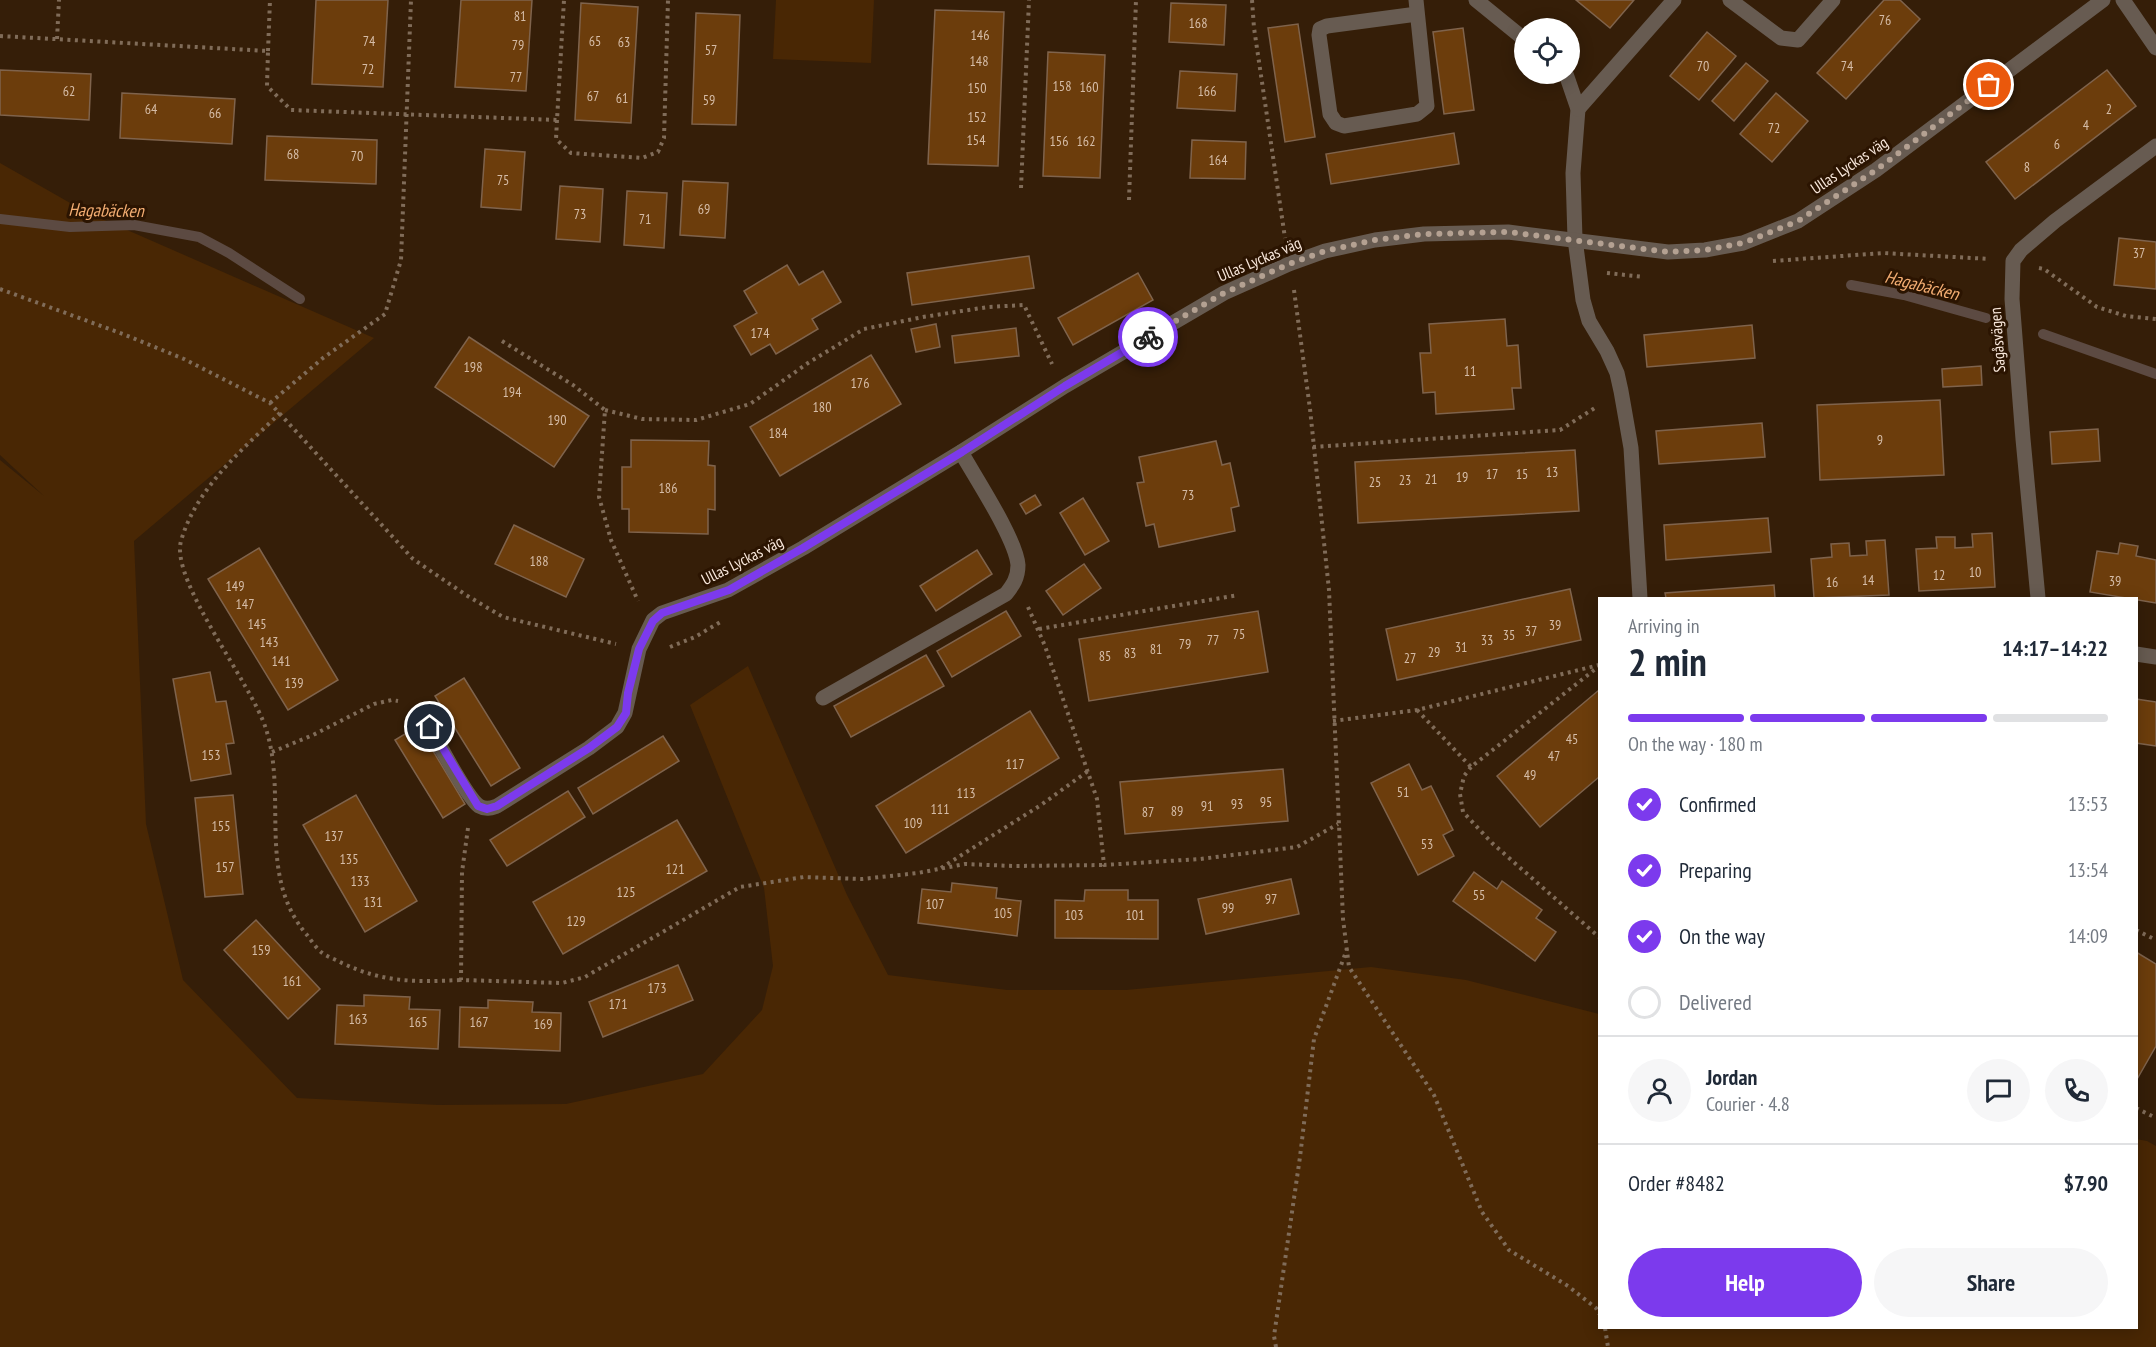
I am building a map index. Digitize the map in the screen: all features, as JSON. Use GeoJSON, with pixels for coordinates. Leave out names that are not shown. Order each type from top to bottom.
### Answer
{"type":"FeatureCollection","features":[{"type":"Feature","properties":{"kind":"street"},"geometry":{"type":"LineString","coordinates":[[1476,0],[1514,31]]}},
{"type":"Feature","properties":{"kind":"street"},"geometry":{"type":"LineString","coordinates":[[1578,109],[1674,0]]}},
{"type":"Feature","properties":{"kind":"street"},"geometry":{"type":"LineString","coordinates":[[1730,0],[1781,38],[1798,40],[1833,0]]}},
{"type":"Feature","properties":{"kind":"street","name":"Ullas Lyckas väg"},"geometry":{"type":"LineString","coordinates":[[653,621],[662,613],[673,608],[729,590],[803,548],[962,452],[1065,386],[1224,293],[1289,264],[1325,251],[1375,240],[1424,234],[1508,232],[1575,239],[1642,250],[1668,252],[1705,250],[1743,243],[1798,221],[1876,170],[2103,0]]}},
{"type":"Feature","properties":{"kind":"street"},"geometry":{"type":"LineString","coordinates":[[2123,0],[2156,48]]}},
{"type":"Feature","properties":{"kind":"street"},"geometry":{"type":"LineString","coordinates":[[1416,7],[1427,106],[1417,114],[1344,126],[1336,123],[1330,114],[1320,29],[1416,7]]}},
{"type":"Feature","properties":{"kind":"street"},"geometry":{"type":"LineString","coordinates":[[1569,84],[1578,109],[1573,173],[1575,239],[1585,311],[1607,351],[1621,391],[1631,448],[1640,597]]}},
{"type":"Feature","properties":{"kind":"street"},"geometry":{"type":"LineString","coordinates":[[2013,261],[2021,250],[2055,221],[2156,146]]}},
{"type":"Feature","properties":{"kind":"street","name":"Sagåsvägen"},"geometry":{"type":"LineString","coordinates":[[2013,261],[2012,299],[2038,597]]}},
{"type":"Feature","properties":{"kind":"street"},"geometry":{"type":"LineString","coordinates":[[823,698],[1006,594],[1015,583],[1018,564],[1009,540],[962,452]]}},
{"type":"Feature","properties":{"kind":"street"},"geometry":{"type":"LineString","coordinates":[[421,711],[478,806],[487,809],[497,806],[589,748],[617,727],[626,713],[628,693],[639,649],[653,621]]}},
{"type":"Feature","properties":{"kind":"street"},"geometry":{"type":"LineString","coordinates":[[2138,654],[2156,657]]}},
{"type":"Feature","properties":{"kind":"path"},"geometry":{"type":"LineString","coordinates":[[57,39],[59,0]]}},
{"type":"Feature","properties":{"kind":"path"},"geometry":{"type":"LineString","coordinates":[[270,0],[267,86],[291,110],[557,120]]}},
{"type":"Feature","properties":{"kind":"path"},"geometry":{"type":"LineString","coordinates":[[270,403],[323,358],[385,314],[401,260],[411,0]]}},
{"type":"Feature","properties":{"kind":"path"},"geometry":{"type":"LineString","coordinates":[[564,0],[556,139],[571,153],[642,158],[658,152],[664,138],[668,0]]}},
{"type":"Feature","properties":{"kind":"path"},"geometry":{"type":"LineString","coordinates":[[1021,188],[1029,0]]}},
{"type":"Feature","properties":{"kind":"path"},"geometry":{"type":"LineString","coordinates":[[1129,201],[1136,0]]}},
{"type":"Feature","properties":{"kind":"path"},"geometry":{"type":"LineString","coordinates":[[1252,0],[1254,28],[1289,264]]}},
{"type":"Feature","properties":{"kind":"path"},"geometry":{"type":"LineString","coordinates":[[0,36],[268,51]]}},
{"type":"Feature","properties":{"kind":"path"},"geometry":{"type":"LineString","coordinates":[[1771,261],[1883,253],[2013,261],[2044,269],[2097,307],[2126,316],[2156,320]]}},
{"type":"Feature","properties":{"kind":"path"},"geometry":{"type":"LineString","coordinates":[[1579,268],[1645,277]]}},
{"type":"Feature","properties":{"kind":"path"},"geometry":{"type":"LineString","coordinates":[[1284,289],[1294,285],[1329,590],[1343,919],[1349,966],[1434,1095],[1478,1204],[1509,1250],[1568,1286],[1598,1312]]}},
{"type":"Feature","properties":{"kind":"path"},"geometry":{"type":"LineString","coordinates":[[0,289],[184,359],[270,403],[413,559],[502,617],[654,651],[695,637],[723,620]]}},
{"type":"Feature","properties":{"kind":"path"},"geometry":{"type":"LineString","coordinates":[[502,341],[573,385],[605,410],[642,419],[696,420],[750,404],[808,363],[864,329],[988,307],[1024,305],[1044,350],[1065,386]]}},
{"type":"Feature","properties":{"kind":"path"},"geometry":{"type":"LineString","coordinates":[[1313,447],[1560,430],[1621,391]]}},
{"type":"Feature","properties":{"kind":"path"},"geometry":{"type":"LineString","coordinates":[[605,410],[599,497],[611,540],[620,561],[638,602],[653,621]]}},
{"type":"Feature","properties":{"kind":"path"},"geometry":{"type":"LineString","coordinates":[[280,413],[227,466],[199,502],[180,543],[182,566],[194,596],[258,707],[272,752],[277,872],[295,921],[322,953],[363,973],[411,982],[461,980],[562,982],[585,977],[740,887],[804,877],[862,879],[965,864],[1104,865],[1200,859],[1297,848],[1338,824]]}},
{"type":"Feature","properties":{"kind":"path"},"geometry":{"type":"LineString","coordinates":[[1015,583],[1039,629],[1097,799],[1104,865]]}},
{"type":"Feature","properties":{"kind":"path"},"geometry":{"type":"LineString","coordinates":[[1039,629],[1238,595]]}},
{"type":"Feature","properties":{"kind":"path"},"geometry":{"type":"LineString","coordinates":[[1334,721],[1417,710],[1598,666]]}},
{"type":"Feature","properties":{"kind":"path"},"geometry":{"type":"LineString","coordinates":[[1598,667],[1471,767],[1464,776],[1460,794],[1464,812],[1492,843],[1598,936]]}},
{"type":"Feature","properties":{"kind":"path"},"geometry":{"type":"LineString","coordinates":[[272,752],[313,735],[374,704],[392,700],[409,704],[421,711]]}},
{"type":"Feature","properties":{"kind":"path"},"geometry":{"type":"LineString","coordinates":[[1417,710],[1471,767]]}},
{"type":"Feature","properties":{"kind":"path"},"geometry":{"type":"LineString","coordinates":[[939,869],[1041,805],[1088,771]]}},
{"type":"Feature","properties":{"kind":"path"},"geometry":{"type":"LineString","coordinates":[[461,980],[461,905],[465,844],[470,816],[478,806]]}},
{"type":"Feature","properties":{"kind":"path"},"geometry":{"type":"LineString","coordinates":[[2138,931],[2156,940]]}},
{"type":"Feature","properties":{"kind":"path"},"geometry":{"type":"LineString","coordinates":[[1276,1347],[1274,1336],[1300,1157],[1314,1039],[1347,948]]}},
{"type":"Feature","properties":{"kind":"path"},"geometry":{"type":"LineString","coordinates":[[2138,1109],[2156,1119]]}},
{"type":"Feature","properties":{"kind":"path"},"geometry":{"type":"LineString","coordinates":[[1605,1329],[1608,1347]]}},
{"type":"Feature","properties":{"kind":"shaded area"},"geometry":{"type":"Polygon","coordinates":[[[776,0],[874,0],[871,63],[773,59],[776,0]]]}},
{"type":"Feature","properties":{"kind":"shaded area"},"geometry":{"type":"Polygon","coordinates":[[[0,163],[86,212],[374,338],[134,541],[146,824],[183,980],[297,1098],[438,1105],[566,1104],[703,1074],[762,1010],[773,966],[764,888],[690,705],[748,666],[847,895],[888,975],[1007,990],[1126,990],[1371,967],[1466,980],[1598,1014],[1598,1329],[2138,1329],[2138,1139],[2156,1146],[2156,1347],[0,1347],[0,460],[44,496],[0,455],[0,163]]]}},
{"type":"Feature","properties":{"kind":"building"},"geometry":{"type":"Polygon","coordinates":[[[316,0],[388,0],[383,87],[312,84],[316,0]]]}},
{"type":"Feature","properties":{"kind":"building"},"geometry":{"type":"Polygon","coordinates":[[[461,0],[532,0],[526,91],[455,87],[461,0]]]}},
{"type":"Feature","properties":{"kind":"building"},"geometry":{"type":"Polygon","coordinates":[[[1576,0],[1634,0],[1610,28],[1576,0]]]}},
{"type":"Feature","properties":{"kind":"building"},"geometry":{"type":"Polygon","coordinates":[[[1884,0],[1900,0],[1920,19],[1846,99],[1817,73],[1884,0]]]}},
{"type":"Feature","properties":{"kind":"building"},"geometry":{"type":"Polygon","coordinates":[[[581,3],[638,7],[631,123],[575,120],[581,3]]]}},
{"type":"Feature","properties":{"kind":"building"},"geometry":{"type":"Polygon","coordinates":[[[1171,3],[1226,5],[1224,45],[1169,42],[1171,3]]]}},
{"type":"Feature","properties":{"kind":"building"},"geometry":{"type":"Polygon","coordinates":[[[935,10],[1004,12],[998,166],[928,164],[935,10]]]}},
{"type":"Feature","properties":{"kind":"building"},"geometry":{"type":"Polygon","coordinates":[[[696,13],[740,15],[736,125],[692,124],[696,13]]]}},
{"type":"Feature","properties":{"kind":"building"},"geometry":{"type":"Polygon","coordinates":[[[1298,24],[1315,137],[1285,142],[1268,28],[1298,24]]]}},
{"type":"Feature","properties":{"kind":"building"},"geometry":{"type":"Polygon","coordinates":[[[1463,28],[1474,110],[1444,114],[1433,32],[1463,28]]]}},
{"type":"Feature","properties":{"kind":"building"},"geometry":{"type":"Polygon","coordinates":[[[1707,32],[1736,56],[1699,100],[1670,76],[1707,32]]]}},
{"type":"Feature","properties":{"kind":"building"},"geometry":{"type":"Polygon","coordinates":[[[1048,52],[1105,55],[1100,178],[1043,176],[1048,52]]]}},
{"type":"Feature","properties":{"kind":"building"},"geometry":{"type":"Polygon","coordinates":[[[1746,63],[1768,81],[1734,121],[1712,101],[1746,63]]]}},
{"type":"Feature","properties":{"kind":"building"},"geometry":{"type":"Polygon","coordinates":[[[0,70],[91,74],[89,120],[0,115],[0,70]]]}},
{"type":"Feature","properties":{"kind":"building"},"geometry":{"type":"Polygon","coordinates":[[[2107,70],[2136,106],[2015,199],[1986,162],[2107,70]]]}},
{"type":"Feature","properties":{"kind":"building"},"geometry":{"type":"Polygon","coordinates":[[[1180,71],[1237,74],[1235,111],[1177,108],[1180,71]]]}},
{"type":"Feature","properties":{"kind":"building"},"geometry":{"type":"Polygon","coordinates":[[[122,93],[235,99],[232,144],[120,138],[122,93]]]}},
{"type":"Feature","properties":{"kind":"building"},"geometry":{"type":"Polygon","coordinates":[[[1776,93],[1808,121],[1772,162],[1740,134],[1776,93]]]}},
{"type":"Feature","properties":{"kind":"building"},"geometry":{"type":"Polygon","coordinates":[[[1454,133],[1459,164],[1331,184],[1326,154],[1454,133]]]}},
{"type":"Feature","properties":{"kind":"building"},"geometry":{"type":"Polygon","coordinates":[[[267,136],[377,140],[376,184],[265,180],[267,136]]]}},
{"type":"Feature","properties":{"kind":"building"},"geometry":{"type":"Polygon","coordinates":[[[1192,140],[1246,142],[1245,179],[1190,178],[1192,140]]]}},
{"type":"Feature","properties":{"kind":"building"},"geometry":{"type":"Polygon","coordinates":[[[485,149],[525,152],[521,210],[481,207],[485,149]]]}},
{"type":"Feature","properties":{"kind":"building"},"geometry":{"type":"Polygon","coordinates":[[[683,181],[728,183],[725,238],[680,235],[683,181]]]}},
{"type":"Feature","properties":{"kind":"building"},"geometry":{"type":"Polygon","coordinates":[[[560,186],[603,189],[600,242],[556,239],[560,186]]]}},
{"type":"Feature","properties":{"kind":"building"},"geometry":{"type":"Polygon","coordinates":[[[627,191],[667,193],[664,248],[624,245],[627,191]]]}},
{"type":"Feature","properties":{"kind":"building"},"geometry":{"type":"Polygon","coordinates":[[[2119,238],[2156,242],[2156,289],[2114,285],[2119,238]]]}},
{"type":"Feature","properties":{"kind":"building"},"geometry":{"type":"Polygon","coordinates":[[[1029,256],[1034,288],[912,305],[907,273],[1029,256]]]}},
{"type":"Feature","properties":{"kind":"building"},"geometry":{"type":"Polygon","coordinates":[[[787,265],[799,285],[823,271],[841,302],[812,319],[818,329],[776,354],[770,344],[751,355],[734,326],[757,313],[744,291],[787,265]]]}},
{"type":"Feature","properties":{"kind":"building"},"geometry":{"type":"Polygon","coordinates":[[[1138,273],[1153,300],[1073,345],[1058,318],[1138,273]]]}},
{"type":"Feature","properties":{"kind":"building"},"geometry":{"type":"Polygon","coordinates":[[[1505,319],[1507,346],[1518,345],[1521,388],[1512,388],[1514,409],[1436,414],[1435,392],[1423,393],[1420,353],[1431,353],[1429,324],[1505,319]]]}},
{"type":"Feature","properties":{"kind":"building"},"geometry":{"type":"Polygon","coordinates":[[[936,324],[940,347],[916,352],[911,329],[936,324]]]}},
{"type":"Feature","properties":{"kind":"building"},"geometry":{"type":"Polygon","coordinates":[[[1752,325],[1755,358],[1647,367],[1644,335],[1752,325]]]}},
{"type":"Feature","properties":{"kind":"building"},"geometry":{"type":"Polygon","coordinates":[[[1016,328],[1019,356],[955,363],[952,336],[1016,328]]]}},
{"type":"Feature","properties":{"kind":"building"},"geometry":{"type":"Polygon","coordinates":[[[469,337],[589,416],[554,467],[435,387],[469,337]]]}},
{"type":"Feature","properties":{"kind":"building"},"geometry":{"type":"Polygon","coordinates":[[[871,355],[901,404],[780,476],[750,427],[871,355]]]}},
{"type":"Feature","properties":{"kind":"building"},"geometry":{"type":"Polygon","coordinates":[[[1981,366],[1982,385],[1943,387],[1942,369],[1981,366]]]}},
{"type":"Feature","properties":{"kind":"building"},"geometry":{"type":"Polygon","coordinates":[[[1940,400],[1944,475],[1820,480],[1817,405],[1940,400]]]}},
{"type":"Feature","properties":{"kind":"building"},"geometry":{"type":"Polygon","coordinates":[[[1762,423],[1765,457],[1659,464],[1656,431],[1762,423]]]}},
{"type":"Feature","properties":{"kind":"building"},"geometry":{"type":"Polygon","coordinates":[[[2098,429],[2100,461],[2052,464],[2050,432],[2098,429]]]}},
{"type":"Feature","properties":{"kind":"building"},"geometry":{"type":"Polygon","coordinates":[[[631,440],[709,441],[708,465],[715,466],[715,510],[708,509],[708,534],[629,532],[629,509],[622,509],[622,467],[631,467],[631,440]]]}},
{"type":"Feature","properties":{"kind":"building"},"geometry":{"type":"Polygon","coordinates":[[[1216,441],[1222,465],[1230,463],[1239,506],[1231,508],[1235,531],[1159,547],[1154,524],[1146,526],[1137,483],[1144,482],[1139,457],[1216,441]]]}},
{"type":"Feature","properties":{"kind":"building"},"geometry":{"type":"Polygon","coordinates":[[[1575,450],[1579,511],[1358,523],[1355,462],[1575,450]]]}},
{"type":"Feature","properties":{"kind":"building"},"geometry":{"type":"Polygon","coordinates":[[[1035,495],[1041,505],[1026,514],[1020,504],[1035,495]]]}},
{"type":"Feature","properties":{"kind":"building"},"geometry":{"type":"Polygon","coordinates":[[[1083,498],[1109,541],[1085,555],[1060,513],[1083,498]]]}},
{"type":"Feature","properties":{"kind":"building"},"geometry":{"type":"Polygon","coordinates":[[[1768,518],[1771,552],[1666,560],[1664,525],[1768,518]]]}},
{"type":"Feature","properties":{"kind":"building"},"geometry":{"type":"Polygon","coordinates":[[[514,525],[584,559],[566,597],[495,564],[514,525]]]}},
{"type":"Feature","properties":{"kind":"building"},"geometry":{"type":"Polygon","coordinates":[[[1992,533],[1995,587],[1919,591],[1916,549],[1937,548],[1936,537],[1955,537],[1955,548],[1973,547],[1972,534],[1992,533]]]}},
{"type":"Feature","properties":{"kind":"building"},"geometry":{"type":"Polygon","coordinates":[[[1885,540],[1889,595],[1814,597],[1811,559],[1832,557],[1831,544],[1849,543],[1850,556],[1867,555],[1866,541],[1885,540]]]}},
{"type":"Feature","properties":{"kind":"building"},"geometry":{"type":"Polygon","coordinates":[[[2120,543],[2138,546],[2136,556],[2156,560],[2156,603],[2138,600],[2138,597],[2120,597],[2090,592],[2097,551],[2118,554],[2120,543]]]}},
{"type":"Feature","properties":{"kind":"building"},"geometry":{"type":"Polygon","coordinates":[[[259,548],[338,680],[288,710],[208,579],[259,548]]]}},
{"type":"Feature","properties":{"kind":"building"},"geometry":{"type":"Polygon","coordinates":[[[977,550],[992,574],[936,611],[920,586],[977,550]]]}},
{"type":"Feature","properties":{"kind":"building"},"geometry":{"type":"Polygon","coordinates":[[[1084,564],[1101,588],[1063,615],[1046,591],[1084,564]]]}},
{"type":"Feature","properties":{"kind":"building"},"geometry":{"type":"Polygon","coordinates":[[[1774,585],[1775,597],[1666,597],[1665,593],[1774,585]]]}},
{"type":"Feature","properties":{"kind":"building"},"geometry":{"type":"Polygon","coordinates":[[[1570,589],[1581,640],[1397,680],[1386,629],[1570,589]]]}},
{"type":"Feature","properties":{"kind":"building"},"geometry":{"type":"Polygon","coordinates":[[[1006,611],[1021,636],[952,677],[937,651],[1006,611]]]}},
{"type":"Feature","properties":{"kind":"building"},"geometry":{"type":"Polygon","coordinates":[[[1258,611],[1268,672],[1089,701],[1079,639],[1258,611]]]}},
{"type":"Feature","properties":{"kind":"building"},"geometry":{"type":"Polygon","coordinates":[[[926,655],[944,686],[851,737],[834,706],[926,655]]]}},
{"type":"Feature","properties":{"kind":"building"},"geometry":{"type":"Polygon","coordinates":[[[210,672],[216,702],[226,701],[234,743],[226,744],[231,774],[191,781],[173,679],[210,672]]]}},
{"type":"Feature","properties":{"kind":"building"},"geometry":{"type":"Polygon","coordinates":[[[464,678],[520,768],[491,786],[435,696],[464,678]]]}},
{"type":"Feature","properties":{"kind":"building"},"geometry":{"type":"Polygon","coordinates":[[[1598,691],[1598,778],[1540,827],[1497,776],[1598,691]]]}},
{"type":"Feature","properties":{"kind":"building"},"geometry":{"type":"Polygon","coordinates":[[[2138,699],[2156,702],[2156,746],[2138,743],[2138,699]]]}},
{"type":"Feature","properties":{"kind":"building"},"geometry":{"type":"Polygon","coordinates":[[[1030,711],[1059,758],[906,853],[876,806],[1030,711]]]}},
{"type":"Feature","properties":{"kind":"building"},"geometry":{"type":"Polygon","coordinates":[[[418,726],[465,804],[443,818],[395,740],[418,726]]]}},
{"type":"Feature","properties":{"kind":"building"},"geometry":{"type":"Polygon","coordinates":[[[663,736],[679,761],[593,814],[578,788],[663,736]]]}},
{"type":"Feature","properties":{"kind":"building"},"geometry":{"type":"Polygon","coordinates":[[[1409,764],[1422,790],[1431,786],[1453,830],[1443,835],[1454,856],[1418,875],[1371,783],[1409,764]]]}},
{"type":"Feature","properties":{"kind":"building"},"geometry":{"type":"Polygon","coordinates":[[[1283,769],[1288,821],[1125,834],[1120,782],[1283,769]]]}},
{"type":"Feature","properties":{"kind":"building"},"geometry":{"type":"Polygon","coordinates":[[[568,791],[585,817],[507,866],[490,840],[568,791]]]}},
{"type":"Feature","properties":{"kind":"building"},"geometry":{"type":"Polygon","coordinates":[[[233,795],[243,894],[205,897],[195,798],[233,795]]]}},
{"type":"Feature","properties":{"kind":"building"},"geometry":{"type":"Polygon","coordinates":[[[356,795],[417,901],[365,932],[303,825],[356,795]]]}},
{"type":"Feature","properties":{"kind":"building"},"geometry":{"type":"Polygon","coordinates":[[[677,820],[707,871],[563,954],[533,902],[677,820]]]}},
{"type":"Feature","properties":{"kind":"building"},"geometry":{"type":"Polygon","coordinates":[[[1474,872],[1497,889],[1502,881],[1542,910],[1536,918],[1556,932],[1535,961],[1453,901],[1474,872]]]}},
{"type":"Feature","properties":{"kind":"building"},"geometry":{"type":"Polygon","coordinates":[[[1291,879],[1299,914],[1206,934],[1198,899],[1291,879]]]}},
{"type":"Feature","properties":{"kind":"building"},"geometry":{"type":"Polygon","coordinates":[[[952,883],[997,888],[996,898],[1021,901],[1017,936],[918,923],[922,889],[951,892],[952,883]]]}},
{"type":"Feature","properties":{"kind":"building"},"geometry":{"type":"Polygon","coordinates":[[[1085,890],[1128,890],[1128,900],[1158,900],[1158,939],[1055,938],[1055,900],[1084,901],[1085,890]]]}},
{"type":"Feature","properties":{"kind":"building"},"geometry":{"type":"Polygon","coordinates":[[[256,920],[320,989],[288,1019],[224,950],[256,920]]]}},
{"type":"Feature","properties":{"kind":"building"},"geometry":{"type":"Polygon","coordinates":[[[2138,953],[2156,964],[2156,1046],[2138,1078],[2138,953]]]}},
{"type":"Feature","properties":{"kind":"building"},"geometry":{"type":"Polygon","coordinates":[[[678,965],[693,1000],[603,1037],[589,1002],[678,965]]]}},
{"type":"Feature","properties":{"kind":"building"},"geometry":{"type":"Polygon","coordinates":[[[364,995],[410,997],[409,1009],[440,1010],[438,1049],[335,1044],[337,1005],[364,1006],[364,995]]]}},
{"type":"Feature","properties":{"kind":"building"},"geometry":{"type":"Polygon","coordinates":[[[488,1000],[533,1002],[532,1012],[561,1013],[560,1051],[459,1047],[460,1007],[488,1008],[488,1000]]]}},
{"type":"Feature","properties":{"kind":"waterway","name":"Hagabäcken"},"geometry":{"type":"LineString","coordinates":[[0,219],[70,227],[134,225],[199,237],[229,253],[300,299]]}},
{"type":"Feature","properties":{"kind":"waterway","name":"Hagabäcken"},"geometry":{"type":"LineString","coordinates":[[1851,285],[1904,295],[1986,318]]}},
{"type":"Feature","properties":{"kind":"waterway","name":"Hagabäcken"},"geometry":{"type":"LineString","coordinates":[[2043,334],[2156,374]]}},
{"type":"Feature","properties":{"kind":"way so far"},"geometry":{"type":"LineString","coordinates":[[1148,337],[1224,293],[1289,264],[1325,251],[1375,240],[1424,234],[1508,232],[1668,252],[1705,250],[1743,243],[1798,221],[1876,170],[1989,85]]}},
{"type":"Feature","properties":{"kind":"route"},"geometry":{"type":"LineString","coordinates":[[430,727],[478,806],[487,809],[497,806],[589,748],[617,727],[626,713],[628,693],[639,649],[653,621],[662,613],[729,590],[803,548],[1148,337]]}}]}
